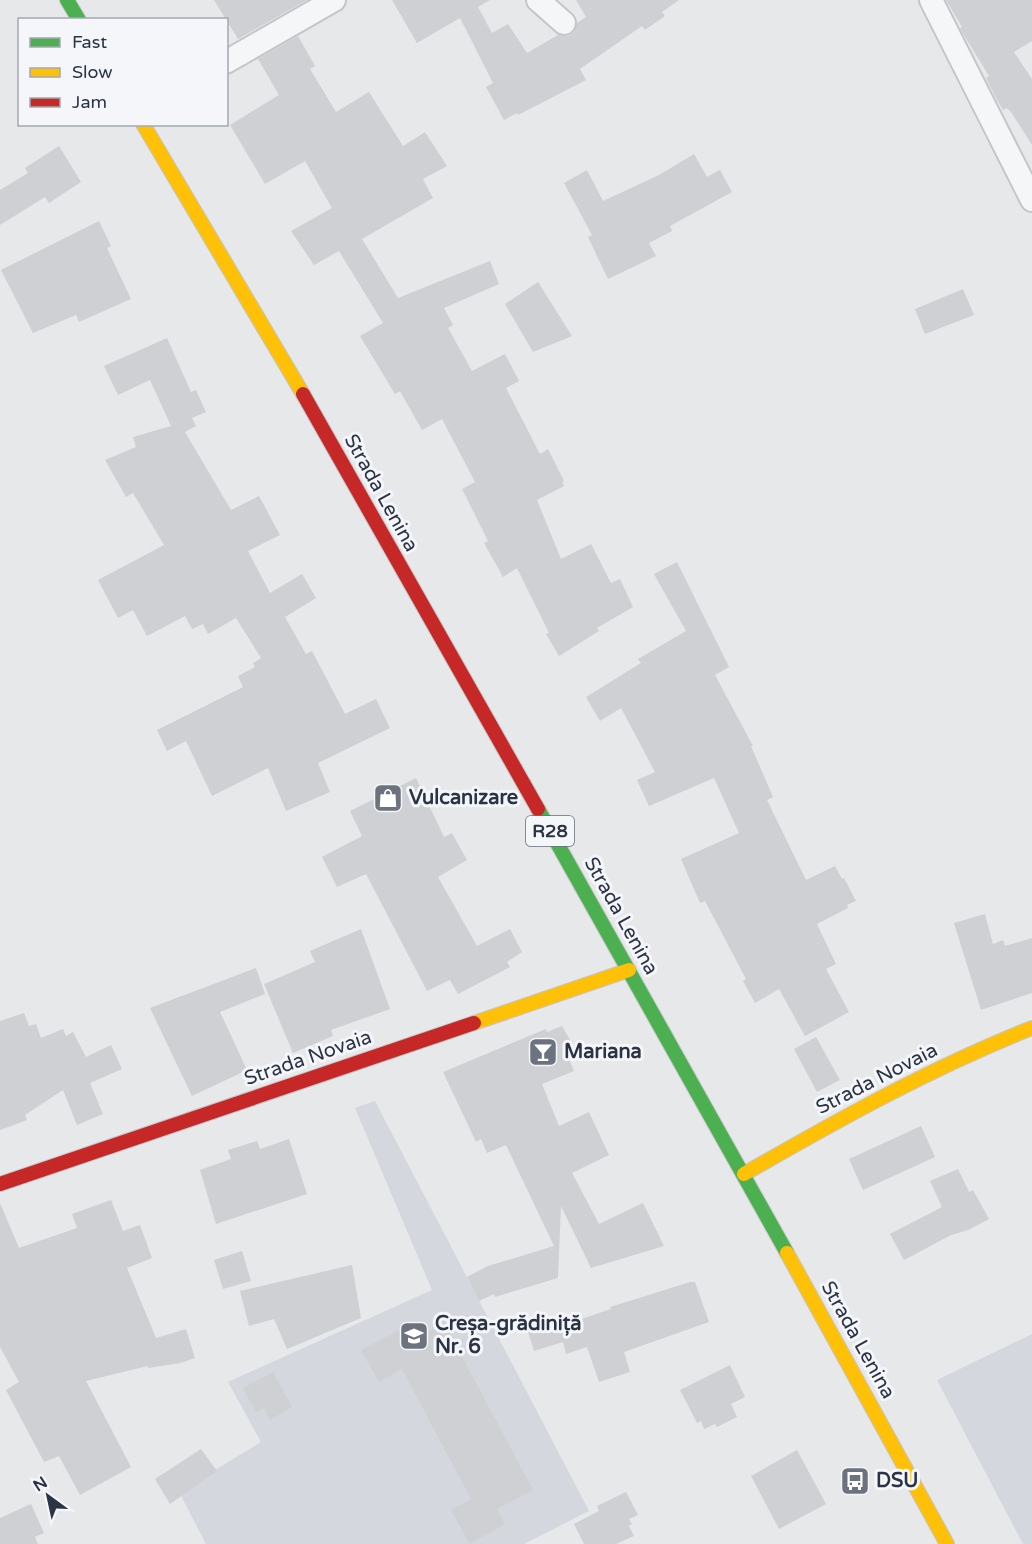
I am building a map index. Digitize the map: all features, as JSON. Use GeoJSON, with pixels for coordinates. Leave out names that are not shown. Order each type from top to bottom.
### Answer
{"type":"FeatureCollection","features":[{"type":"Feature","properties":{"kind":"main road"},"geometry":{"type":"LineString","coordinates":[[67,0],[78,18]]}},
{"type":"Feature","properties":{"kind":"main road","name":"Strada Lenina"},"geometry":{"type":"LineString","coordinates":[[144,126],[282,356],[744,1174],[947,1544]]}},
{"type":"Feature","properties":{"kind":"main road","name":"Strada Novaia"},"geometry":{"type":"LineString","coordinates":[[0,1184],[629,970]]}},
{"type":"Feature","properties":{"kind":"main road","name":"Strada Novaia"},"geometry":{"type":"LineString","coordinates":[[744,1174],[934,1070],[1032,1028]]}},
{"type":"Feature","properties":{"kind":"street"},"geometry":{"type":"LineString","coordinates":[[228,61],[334,0]]}},
{"type":"Feature","properties":{"kind":"street"},"geometry":{"type":"LineString","coordinates":[[538,0],[564,23]]}},
{"type":"Feature","properties":{"kind":"street"},"geometry":{"type":"LineString","coordinates":[[931,0],[1032,200]]}},
{"type":"Feature","properties":{"kind":"shaded area","name":"Creșa-grădiniță Nr. 6"},"geometry":{"type":"Polygon","coordinates":[[[375,1101],[589,1511],[524,1544],[206,1544],[179,1492],[261,1442],[228,1382],[432,1290],[355,1108],[375,1101]]]}},
{"type":"Feature","properties":{"kind":"shaded area"},"geometry":{"type":"Polygon","coordinates":[[[1032,1334],[1032,1544],[1023,1544],[937,1380],[1032,1334]]]}},
{"type":"Feature","properties":{"kind":"building"},"geometry":{"type":"Polygon","coordinates":[[[214,0],[307,0],[238,39],[228,23],[228,18],[225,18],[214,0]]]}},
{"type":"Feature","properties":{"kind":"building"},"geometry":{"type":"Polygon","coordinates":[[[392,0],[490,0],[478,7],[492,33],[508,24],[527,53],[558,35],[568,36],[574,32],[577,23],[586,17],[576,0],[679,0],[662,12],[665,16],[645,30],[642,26],[580,69],[586,80],[504,120],[486,87],[493,83],[460,18],[417,43],[392,0]]]}},
{"type":"Feature","properties":{"kind":"building"},"geometry":{"type":"Polygon","coordinates":[[[946,0],[1032,0],[1032,41],[1014,52],[1032,79],[1032,145],[1011,112],[1007,108],[1003,110],[986,78],[989,76],[962,32],[960,28],[962,27],[946,0]]]}},
{"type":"Feature","properties":{"kind":"building"},"geometry":{"type":"Polygon","coordinates":[[[298,36],[315,66],[310,69],[336,112],[369,92],[403,146],[425,132],[447,166],[423,179],[433,198],[362,239],[398,298],[490,261],[499,284],[444,308],[453,325],[448,328],[472,371],[505,354],[519,381],[506,388],[540,454],[548,449],[564,481],[562,482],[564,486],[537,500],[561,559],[591,544],[611,583],[620,579],[633,607],[597,628],[599,631],[559,656],[546,634],[549,633],[517,568],[503,577],[484,543],[488,541],[462,489],[475,482],[442,419],[422,430],[400,391],[395,394],[360,336],[383,323],[339,251],[314,265],[291,231],[332,208],[305,161],[265,184],[230,125],[279,95],[258,59],[298,36]]]}},
{"type":"Feature","properties":{"kind":"building"},"geometry":{"type":"Polygon","coordinates":[[[59,146],[81,182],[49,203],[45,197],[0,225],[0,190],[28,173],[25,168],[59,146]]]}},
{"type":"Feature","properties":{"kind":"building"},"geometry":{"type":"Polygon","coordinates":[[[694,154],[707,177],[720,170],[732,192],[670,226],[672,231],[649,243],[656,256],[608,279],[588,237],[592,235],[564,183],[587,170],[603,201],[659,175],[694,154]]]}},
{"type":"Feature","properties":{"kind":"building"},"geometry":{"type":"Polygon","coordinates":[[[99,221],[111,246],[107,248],[131,299],[79,322],[76,315],[33,333],[1,270],[99,221]]]}},
{"type":"Feature","properties":{"kind":"building"},"geometry":{"type":"Polygon","coordinates":[[[538,282],[572,336],[533,352],[505,304],[538,282]]]}},
{"type":"Feature","properties":{"kind":"building"},"geometry":{"type":"Polygon","coordinates":[[[963,289],[974,315],[925,334],[915,309],[963,289]]]}},
{"type":"Feature","properties":{"kind":"building"},"geometry":{"type":"Polygon","coordinates":[[[167,338],[191,392],[196,390],[206,412],[192,418],[196,426],[185,432],[231,510],[259,496],[280,535],[248,551],[270,593],[302,574],[316,598],[285,617],[306,654],[312,651],[345,714],[376,699],[390,728],[318,763],[330,792],[286,811],[268,768],[212,796],[186,741],[167,751],[157,730],[243,687],[238,676],[255,667],[253,663],[261,658],[236,618],[208,634],[203,624],[192,629],[185,616],[147,636],[133,610],[118,618],[98,580],[164,545],[133,493],[126,497],[105,460],[136,447],[133,437],[171,426],[150,380],[118,395],[104,366],[167,338]]]}},
{"type":"Feature","properties":{"kind":"building"},"geometry":{"type":"Polygon","coordinates":[[[677,562],[729,667],[715,675],[753,746],[751,746],[773,797],[767,800],[806,880],[835,866],[856,901],[847,905],[848,908],[817,924],[836,964],[826,969],[849,1012],[805,1036],[779,989],[755,1003],[743,981],[746,979],[705,901],[700,903],[681,859],[739,833],[714,778],[649,806],[637,780],[655,772],[621,708],[600,721],[586,697],[641,663],[638,659],[686,631],[654,574],[677,562]]]}},
{"type":"Feature","properties":{"kind":"building"},"geometry":{"type":"Polygon","coordinates":[[[416,778],[444,837],[452,833],[467,860],[438,877],[477,946],[510,929],[522,952],[507,962],[510,967],[458,994],[450,980],[427,991],[366,874],[337,887],[322,857],[362,836],[350,811],[416,778]]]}},
{"type":"Feature","properties":{"kind":"building"},"geometry":{"type":"Polygon","coordinates":[[[985,914],[993,944],[1003,940],[1005,946],[1032,938],[1032,993],[981,1010],[954,923],[985,914]]]}},
{"type":"Feature","properties":{"kind":"building"},"geometry":{"type":"Polygon","coordinates":[[[361,929],[390,1009],[331,1030],[333,1036],[293,1053],[264,984],[315,962],[310,951],[361,929]]]}},
{"type":"Feature","properties":{"kind":"building"},"geometry":{"type":"Polygon","coordinates":[[[256,968],[265,994],[220,1012],[247,1070],[192,1096],[150,1008],[256,968]]]}},
{"type":"Feature","properties":{"kind":"building"},"geometry":{"type":"Polygon","coordinates":[[[24,1013],[29,1026],[36,1024],[41,1038],[63,1029],[66,1036],[73,1032],[86,1057],[111,1045],[122,1069],[90,1083],[103,1114],[77,1125],[63,1090],[25,1115],[27,1120],[0,1130],[0,1021],[24,1013]]]}},
{"type":"Feature","properties":{"kind":"building"},"geometry":{"type":"Polygon","coordinates":[[[562,1026],[577,1052],[568,1057],[574,1071],[542,1084],[559,1126],[589,1112],[609,1155],[572,1173],[599,1224],[643,1203],[664,1246],[591,1268],[561,1206],[558,1278],[495,1297],[494,1294],[479,1301],[467,1277],[488,1266],[554,1246],[506,1145],[487,1153],[481,1139],[476,1142],[443,1072],[546,1029],[547,1032],[562,1026]]]}},
{"type":"Feature","properties":{"kind":"building"},"geometry":{"type":"Polygon","coordinates":[[[816,1037],[840,1080],[817,1092],[794,1049],[816,1037]]]}},
{"type":"Feature","properties":{"kind":"building"},"geometry":{"type":"Polygon","coordinates":[[[921,1126],[935,1157],[863,1190],[849,1159],[921,1126]]]}},
{"type":"Feature","properties":{"kind":"building"},"geometry":{"type":"Polygon","coordinates":[[[289,1139],[307,1194],[216,1224],[200,1170],[231,1159],[228,1150],[257,1141],[260,1149],[289,1139]]]}},
{"type":"Feature","properties":{"kind":"building"},"geometry":{"type":"Polygon","coordinates":[[[958,1169],[969,1192],[973,1190],[989,1219],[968,1230],[951,1235],[904,1260],[890,1234],[942,1207],[930,1181],[958,1169]]]}},
{"type":"Feature","properties":{"kind":"building"},"geometry":{"type":"Polygon","coordinates":[[[111,1200],[123,1231],[140,1225],[152,1258],[127,1268],[156,1338],[186,1329],[195,1358],[180,1363],[148,1368],[148,1366],[86,1381],[131,1467],[80,1495],[59,1456],[44,1462],[6,1390],[19,1382],[0,1347],[0,1203],[19,1248],[77,1228],[72,1214],[111,1200]]]}},
{"type":"Feature","properties":{"kind":"building"},"geometry":{"type":"Polygon","coordinates":[[[242,1251],[251,1281],[223,1289],[214,1260],[242,1251]]]}},
{"type":"Feature","properties":{"kind":"building"},"geometry":{"type":"Polygon","coordinates":[[[352,1265],[361,1318],[287,1349],[274,1319],[249,1326],[240,1291],[352,1265]]]}},
{"type":"Feature","properties":{"kind":"building"},"geometry":{"type":"Polygon","coordinates":[[[695,1282],[709,1322],[624,1352],[630,1372],[599,1382],[587,1347],[566,1354],[563,1342],[534,1351],[526,1325],[558,1327],[611,1309],[610,1307],[695,1282]]]}},
{"type":"Feature","properties":{"kind":"building"},"geometry":{"type":"Polygon","coordinates":[[[444,1323],[533,1490],[497,1509],[505,1524],[470,1544],[451,1510],[471,1499],[402,1369],[379,1382],[361,1350],[399,1330],[406,1343],[444,1323]]]}},
{"type":"Feature","properties":{"kind":"building"},"geometry":{"type":"Polygon","coordinates":[[[730,1365],[745,1397],[731,1404],[737,1417],[717,1427],[715,1424],[704,1429],[701,1421],[697,1423],[680,1390],[730,1365]]]}},
{"type":"Feature","properties":{"kind":"building"},"geometry":{"type":"Polygon","coordinates":[[[273,1372],[292,1407],[270,1420],[264,1408],[256,1412],[243,1388],[273,1372]]]}},
{"type":"Feature","properties":{"kind":"building"},"geometry":{"type":"Polygon","coordinates":[[[201,1449],[217,1471],[170,1504],[155,1479],[201,1449]]]}},
{"type":"Feature","properties":{"kind":"building"},"geometry":{"type":"Polygon","coordinates":[[[797,1450],[826,1504],[779,1529],[751,1476],[797,1450]]]}},
{"type":"Feature","properties":{"kind":"building"},"geometry":{"type":"Polygon","coordinates":[[[626,1492],[638,1515],[629,1519],[632,1524],[629,1526],[634,1536],[616,1544],[584,1544],[574,1524],[599,1511],[597,1506],[626,1492]]]}},
{"type":"Feature","properties":{"kind":"building"},"geometry":{"type":"Polygon","coordinates":[[[31,1504],[44,1533],[35,1537],[38,1544],[0,1544],[0,1518],[31,1504]]]}},
{"type":"Feature","properties":{"kind":"traffic: fast"},"geometry":{"type":"LineString","coordinates":[[67,0],[78,18]]}},
{"type":"Feature","properties":{"kind":"traffic: fast"},"geometry":{"type":"LineString","coordinates":[[538,809],[787,1253]]}},
{"type":"Feature","properties":{"kind":"traffic: slow"},"geometry":{"type":"LineString","coordinates":[[144,126],[303,394]]}},
{"type":"Feature","properties":{"kind":"traffic: slow"},"geometry":{"type":"LineString","coordinates":[[474,1023],[629,970]]}},
{"type":"Feature","properties":{"kind":"traffic: slow"},"geometry":{"type":"LineString","coordinates":[[744,1174],[921,1078],[1032,1028]]}},
{"type":"Feature","properties":{"kind":"traffic: slow"},"geometry":{"type":"LineString","coordinates":[[787,1253],[947,1544]]}},
{"type":"Feature","properties":{"kind":"traffic: jam"},"geometry":{"type":"LineString","coordinates":[[303,394],[538,809]]}},
{"type":"Feature","properties":{"kind":"traffic: jam"},"geometry":{"type":"LineString","coordinates":[[0,1184],[474,1023]]}},
{"type":"Feature","properties":{"kind":"place","name":"Vulcanizare"},"geometry":{"type":"Point","coordinates":[388,798]}},
{"type":"Feature","properties":{"kind":"place","name":"Mariana"},"geometry":{"type":"Point","coordinates":[543,1052]}},
{"type":"Feature","properties":{"kind":"place","name":"Creșa-grădiniță Nr. 6"},"geometry":{"type":"Point","coordinates":[414,1336]}},
{"type":"Feature","properties":{"kind":"place","name":"DSU"},"geometry":{"type":"Point","coordinates":[855,1481]}}]}
